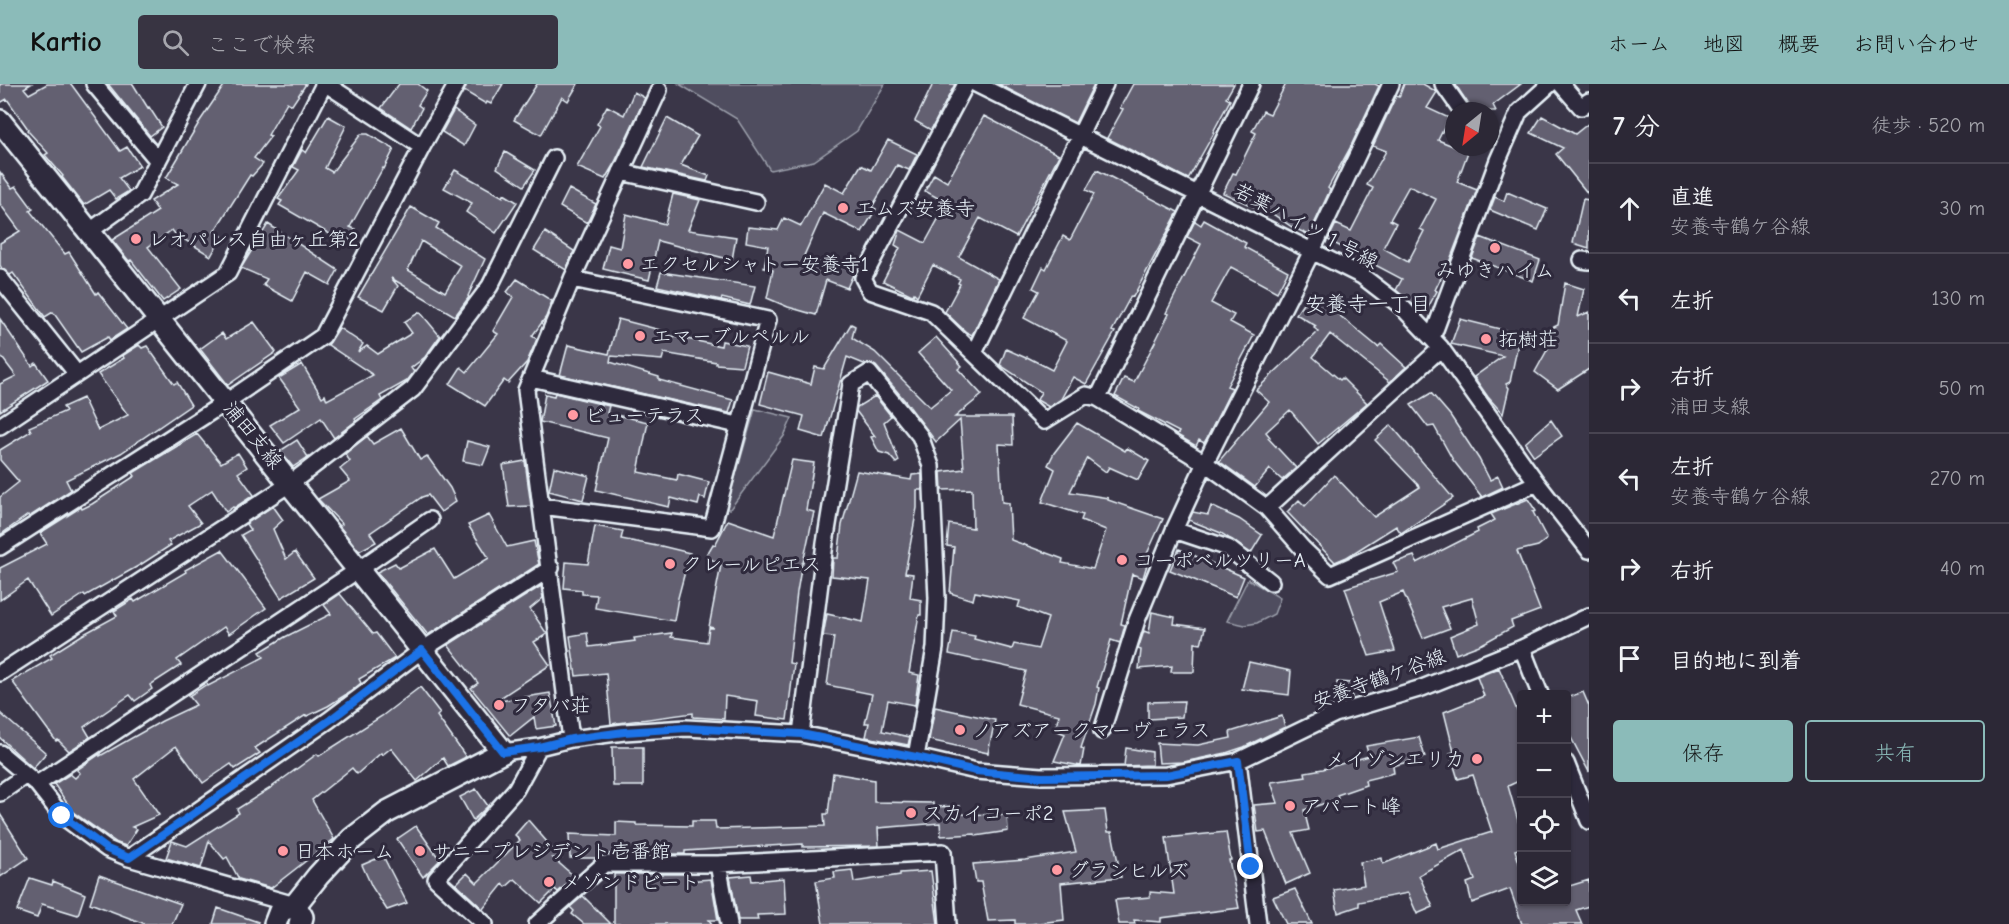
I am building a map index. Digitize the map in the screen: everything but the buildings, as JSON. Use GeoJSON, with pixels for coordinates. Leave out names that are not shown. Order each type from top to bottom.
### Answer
{"type":"FeatureCollection","features":[{"type":"Feature","properties":{"kind":"street"},"geometry":{"type":"LineString","coordinates":[[94,84],[158,161]]}},
{"type":"Feature","properties":{"kind":"street"},"geometry":{"type":"LineString","coordinates":[[90,231],[140,195],[198,84]]}},
{"type":"Feature","properties":{"kind":"street"},"geometry":{"type":"LineString","coordinates":[[0,425],[228,273],[325,84],[422,147]]}},
{"type":"Feature","properties":{"kind":"street"},"geometry":{"type":"LineString","coordinates":[[0,547],[226,402],[323,336],[457,84]]}},
{"type":"Feature","properties":{"kind":"street"},"geometry":{"type":"LineString","coordinates":[[966,84],[863,278],[870,291],[931,312],[1044,421],[1086,395],[1098,398],[1205,464],[1268,508],[1302,548],[1330,574],[1537,483]]}},
{"type":"Feature","properties":{"kind":"street","name":"若葉ハイツ１号線"},"geometry":{"type":"LineString","coordinates":[[976,84],[1362,276],[1401,306],[1437,343],[1537,483],[1589,550]]}},
{"type":"Feature","properties":{"kind":"street"},"geometry":{"type":"LineString","coordinates":[[974,353],[1105,84]]}},
{"type":"Feature","properties":{"kind":"street"},"geometry":{"type":"LineString","coordinates":[[1098,398],[1251,84]]}},
{"type":"Feature","properties":{"kind":"street"},"geometry":{"type":"LineString","coordinates":[[1102,731],[1137,620],[1174,530],[1312,251],[1391,84]]}},
{"type":"Feature","properties":{"kind":"street"},"geometry":{"type":"LineString","coordinates":[[1443,84],[1456,102]]}},
{"type":"Feature","properties":{"kind":"street"},"geometry":{"type":"LineString","coordinates":[[1268,508],[1437,343],[1498,160],[1519,112],[1550,84]]}},
{"type":"Feature","properties":{"kind":"street"},"geometry":{"type":"LineString","coordinates":[[1561,84],[1581,107],[1589,101]]}},
{"type":"Feature","properties":{"kind":"street"},"geometry":{"type":"LineString","coordinates":[[572,739],[526,390],[572,279],[659,90]]}},
{"type":"Feature","properties":{"kind":"street","name":"浦田支線"},"geometry":{"type":"LineString","coordinates":[[0,121],[291,483],[503,752]]}},
{"type":"Feature","properties":{"kind":"street"},"geometry":{"type":"LineString","coordinates":[[1495,156],[1498,160]]}},
{"type":"Feature","properties":{"kind":"street"},"geometry":{"type":"LineString","coordinates":[[0,673],[291,483],[413,389],[490,286],[554,158]]}},
{"type":"Feature","properties":{"kind":"street"},"geometry":{"type":"LineString","coordinates":[[621,172],[756,202]]}},
{"type":"Feature","properties":{"kind":"street"},"geometry":{"type":"LineString","coordinates":[[0,278],[77,374]]}},
{"type":"Feature","properties":{"kind":"street"},"geometry":{"type":"LineString","coordinates":[[542,506],[712,528],[768,320],[572,279]]}},
{"type":"Feature","properties":{"kind":"street"},"geometry":{"type":"LineString","coordinates":[[801,734],[825,543],[851,384],[869,373],[920,436],[931,466],[937,597],[935,648],[916,757]]}},
{"type":"Feature","properties":{"kind":"street"},"geometry":{"type":"LineString","coordinates":[[531,378],[738,426]]}},
{"type":"Feature","properties":{"kind":"street"},"geometry":{"type":"LineString","coordinates":[[0,793],[32,780],[358,570],[430,520]]}},
{"type":"Feature","properties":{"kind":"street"},"geometry":{"type":"LineString","coordinates":[[1174,530],[1228,548],[1271,582]]}},
{"type":"Feature","properties":{"kind":"street"},"geometry":{"type":"LineString","coordinates":[[129,858],[330,720],[422,650],[551,568]]}},
{"type":"Feature","properties":{"kind":"street","name":"安養寺鶴ケ谷線"},"geometry":{"type":"LineString","coordinates":[[503,752],[624,732],[686,728],[801,734],[976,771],[1042,777],[1166,775],[1238,761],[1335,714],[1422,688],[1522,648],[1589,616]]}},
{"type":"Feature","properties":{"kind":"street"},"geometry":{"type":"LineString","coordinates":[[1522,648],[1538,690]]}},
{"type":"Feature","properties":{"kind":"street"},"geometry":{"type":"LineString","coordinates":[[485,924],[436,879],[516,789],[539,747]]}},
{"type":"Feature","properties":{"kind":"street"},"geometry":{"type":"LineString","coordinates":[[298,914],[318,876],[352,839],[387,812],[503,752]]}},
{"type":"Feature","properties":{"kind":"street"},"geometry":{"type":"LineString","coordinates":[[0,753],[32,780],[62,816],[107,849],[298,914]]}},
{"type":"Feature","properties":{"kind":"street"},"geometry":{"type":"LineString","coordinates":[[1238,761],[1258,924]]}},
{"type":"Feature","properties":{"kind":"street"},"geometry":{"type":"LineString","coordinates":[[1571,775],[1589,820]]}},
{"type":"Feature","properties":{"kind":"street"},"geometry":{"type":"LineString","coordinates":[[537,924],[603,864],[718,864],[943,852],[948,924]]}},
{"type":"Feature","properties":{"kind":"street"},"geometry":{"type":"LineString","coordinates":[[718,864],[729,924]]}},
{"type":"Feature","properties":{"kind":"street"},"geometry":{"type":"LineString","coordinates":[[275,924],[280,911],[298,914]]}},
{"type":"Feature","properties":{"kind":"shaded area"},"geometry":{"type":"Polygon","coordinates":[[[679,84],[885,84],[857,131],[814,161],[770,170],[737,119],[679,84]]]}},
{"type":"Feature","properties":{"kind":"shaded area"},"geometry":{"type":"Polygon","coordinates":[[[755,409],[792,418],[784,436],[730,509],[726,509],[755,409]]]}},
{"type":"Feature","properties":{"kind":"shaded area"},"geometry":{"type":"Polygon","coordinates":[[[1248,579],[1280,598],[1274,614],[1257,623],[1245,625],[1227,621],[1248,579]]]}},
{"type":"Feature","properties":{"kind":"place","name":"エムズ安養寺"},"geometry":{"type":"Point","coordinates":[843,208]}},
{"type":"Feature","properties":{"kind":"place","name":"レオパレス自由ヶ丘第2"},"geometry":{"type":"Point","coordinates":[136,239]}},
{"type":"Feature","properties":{"kind":"place","name":"みゆきハイム"},"geometry":{"type":"Point","coordinates":[1495,248]}},
{"type":"Feature","properties":{"kind":"place","name":"エクセルシャトー安養寺1"},"geometry":{"type":"Point","coordinates":[628,264]}},
{"type":"Feature","properties":{"kind":"place","name":"エマーブルペルル"},"geometry":{"type":"Point","coordinates":[640,336]}},
{"type":"Feature","properties":{"kind":"place","name":"拓樹荘"},"geometry":{"type":"Point","coordinates":[1486,339]}},
{"type":"Feature","properties":{"kind":"place","name":"ビューテラス"},"geometry":{"type":"Point","coordinates":[573,415]}},
{"type":"Feature","properties":{"kind":"place","name":"コーポベルツリーA"},"geometry":{"type":"Point","coordinates":[1122,560]}},
{"type":"Feature","properties":{"kind":"place","name":"クレールピエス"},"geometry":{"type":"Point","coordinates":[670,564]}},
{"type":"Feature","properties":{"kind":"place","name":"フタバ荘"},"geometry":{"type":"Point","coordinates":[499,705]}},
{"type":"Feature","properties":{"kind":"place","name":"ノアズアークマーヴェラス"},"geometry":{"type":"Point","coordinates":[960,730]}},
{"type":"Feature","properties":{"kind":"place","name":"メイゾンエリカ"},"geometry":{"type":"Point","coordinates":[1477,759]}},
{"type":"Feature","properties":{"kind":"place","name":"アパート峰"},"geometry":{"type":"Point","coordinates":[1290,806]}},
{"type":"Feature","properties":{"kind":"place","name":"スカイコーポ2"},"geometry":{"type":"Point","coordinates":[911,813]}},
{"type":"Feature","properties":{"kind":"place","name":"日本ホーム"},"geometry":{"type":"Point","coordinates":[283,851]}},
{"type":"Feature","properties":{"kind":"place","name":"サニープレジデント壱番館"},"geometry":{"type":"Point","coordinates":[420,851]}},
{"type":"Feature","properties":{"kind":"place","name":"グランヒルズ"},"geometry":{"type":"Point","coordinates":[1057,870]}},
{"type":"Feature","properties":{"kind":"place","name":"メゾンドビート"},"geometry":{"type":"Point","coordinates":[549,882]}},
{"type":"Feature","properties":{"kind":"district","name":"安養寺一丁目"},"geometry":{"type":"Point","coordinates":[1368,304]}},
{"type":"Feature","properties":{"kind":"route"},"geometry":{"type":"LineString","coordinates":[[62,816],[107,849],[129,858],[330,720],[422,650],[503,752],[624,732],[686,728],[801,734],[976,771],[1042,777],[1166,775],[1238,761],[1251,867]]}}]}
